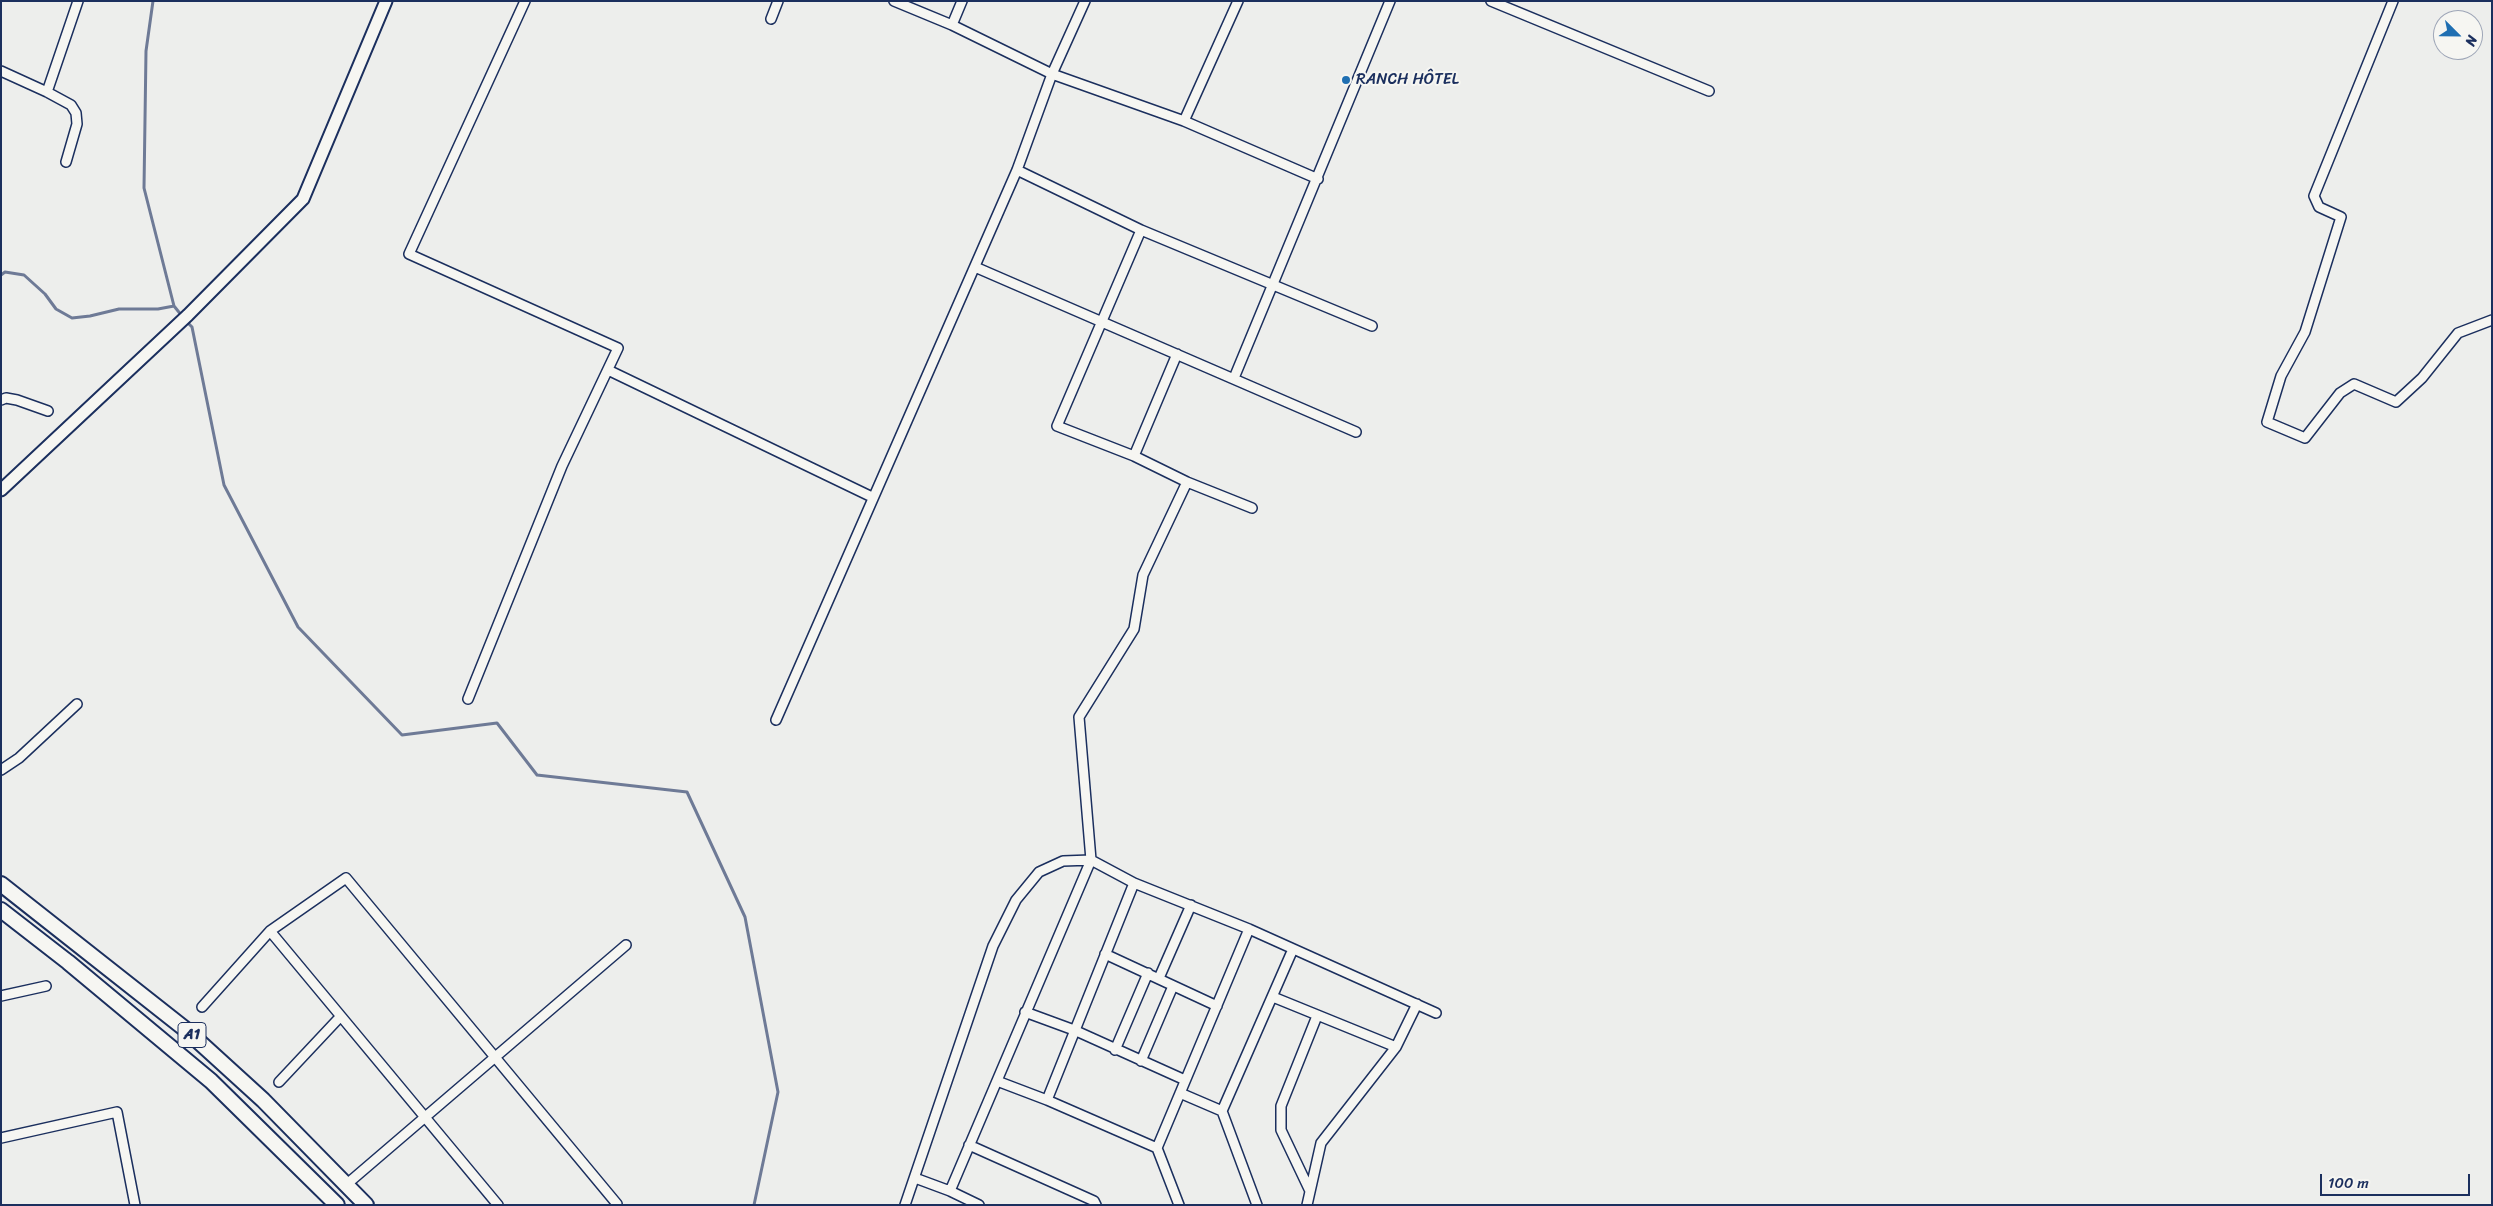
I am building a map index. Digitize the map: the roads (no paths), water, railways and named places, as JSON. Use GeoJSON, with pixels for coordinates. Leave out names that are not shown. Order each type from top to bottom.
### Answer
{"type":"FeatureCollection","features":[{"type":"Feature","properties":{"kind":"main road","name":"A1"},"geometry":{"type":"LineString","coordinates":[[1,884],[184,1029],[263,1100],[366,1205]]}},
{"type":"Feature","properties":{"kind":"main road","name":"A1"},"geometry":{"type":"LineString","coordinates":[[1,910],[68,962],[211,1081],[337,1205]]}},
{"type":"Feature","properties":{"kind":"street"},"geometry":{"type":"LineString","coordinates":[[47,92],[78,1]]}},
{"type":"Feature","properties":{"kind":"street"},"geometry":{"type":"LineString","coordinates":[[1,490],[184,319],[303,199],[386,1]]}},
{"type":"Feature","properties":{"kind":"street"},"geometry":{"type":"LineString","coordinates":[[468,699],[562,466],[618,348],[409,254],[525,1]]}},
{"type":"Feature","properties":{"kind":"street"},"geometry":{"type":"LineString","coordinates":[[771,19],[778,1]]}},
{"type":"Feature","properties":{"kind":"street"},"geometry":{"type":"LineString","coordinates":[[894,1],[952,26],[1052,74],[1184,121],[1318,179]]}},
{"type":"Feature","properties":{"kind":"street"},"geometry":{"type":"LineString","coordinates":[[952,26],[962,1]]}},
{"type":"Feature","properties":{"kind":"street"},"geometry":{"type":"LineString","coordinates":[[776,720],[872,497],[1017,170],[1052,74],[1085,1]]}},
{"type":"Feature","properties":{"kind":"street"},"geometry":{"type":"LineString","coordinates":[[1184,121],[1238,1]]}},
{"type":"Feature","properties":{"kind":"street"},"geometry":{"type":"LineString","coordinates":[[1234,378],[1275,284],[1390,1]]}},
{"type":"Feature","properties":{"kind":"street"},"geometry":{"type":"LineString","coordinates":[[1491,1],[1709,91]]}},
{"type":"Feature","properties":{"kind":"street"},"geometry":{"type":"LineString","coordinates":[[2393,1],[2314,196],[2319,207],[2341,217],[2305,332],[2281,376],[2267,422],[2305,438],[2340,392],[2354,384],[2396,402],[2422,378],[2458,333],[2492,320]]}},
{"type":"Feature","properties":{"kind":"street"},"geometry":{"type":"LineString","coordinates":[[1,71],[47,92],[71,106],[76,113],[77,124],[66,162]]}},
{"type":"Feature","properties":{"kind":"street"},"geometry":{"type":"LineString","coordinates":[[1017,170],[1141,230],[1275,284],[1372,326]]}},
{"type":"Feature","properties":{"kind":"street"},"geometry":{"type":"LineString","coordinates":[[1141,230],[1057,426],[1134,456],[1187,482],[1252,508]]}},
{"type":"Feature","properties":{"kind":"street"},"geometry":{"type":"LineString","coordinates":[[975,267],[1356,432]]}},
{"type":"Feature","properties":{"kind":"street"},"geometry":{"type":"LineString","coordinates":[[1134,456],[1177,354]]}},
{"type":"Feature","properties":{"kind":"street"},"geometry":{"type":"LineString","coordinates":[[608,370],[872,497]]}},
{"type":"Feature","properties":{"kind":"street"},"geometry":{"type":"LineString","coordinates":[[1,400],[6,398],[17,400],[48,411]]}},
{"type":"Feature","properties":{"kind":"street"},"geometry":{"type":"LineString","coordinates":[[950,1191],[1091,860],[1079,717],[1134,629],[1143,575],[1187,482]]}},
{"type":"Feature","properties":{"kind":"street"},"geometry":{"type":"LineString","coordinates":[[1,770],[19,758],[77,704]]}},
{"type":"Feature","properties":{"kind":"street"},"geometry":{"type":"LineString","coordinates":[[905,1205],[916,1178],[993,946],[1016,900],[1039,872],[1063,861],[1091,860],[1134,883],[1249,929],[1436,1013]]}},
{"type":"Feature","properties":{"kind":"street"},"geometry":{"type":"LineString","coordinates":[[202,1007],[270,931],[346,878],[617,1204]]}},
{"type":"Feature","properties":{"kind":"street"},"geometry":{"type":"LineString","coordinates":[[1047,1100],[1134,883]]}},
{"type":"Feature","properties":{"kind":"street"},"geometry":{"type":"LineString","coordinates":[[1160,978],[1191,905]]}},
{"type":"Feature","properties":{"kind":"street"},"geometry":{"type":"LineString","coordinates":[[1179,1205],[1157,1148],[1249,929]]}},
{"type":"Feature","properties":{"kind":"street"},"geometry":{"type":"LineString","coordinates":[[270,931],[498,1205]]}},
{"type":"Feature","properties":{"kind":"street"},"geometry":{"type":"LineString","coordinates":[[347,1184],[626,945]]}},
{"type":"Feature","properties":{"kind":"street"},"geometry":{"type":"LineString","coordinates":[[1257,1205],[1222,1111],[1293,949]]}},
{"type":"Feature","properties":{"kind":"street"},"geometry":{"type":"LineString","coordinates":[[1105,954],[1217,1006]]}},
{"type":"Feature","properties":{"kind":"street"},"geometry":{"type":"LineString","coordinates":[[1115,1050],[1148,973]]}},
{"type":"Feature","properties":{"kind":"street"},"geometry":{"type":"LineString","coordinates":[[1,996],[46,986]]}},
{"type":"Feature","properties":{"kind":"street"},"geometry":{"type":"LineString","coordinates":[[1142,1061],[1173,986]]}},
{"type":"Feature","properties":{"kind":"street"},"geometry":{"type":"LineString","coordinates":[[1273,997],[1396,1047]]}},
{"type":"Feature","properties":{"kind":"street"},"geometry":{"type":"LineString","coordinates":[[1307,1205],[1321,1143],[1396,1047],[1417,1004]]}},
{"type":"Feature","properties":{"kind":"street"},"geometry":{"type":"LineString","coordinates":[[1026,1012],[1074,1030],[1185,1080]]}},
{"type":"Feature","properties":{"kind":"street"},"geometry":{"type":"LineString","coordinates":[[1310,1191],[1281,1130],[1281,1106],[1317,1016]]}},
{"type":"Feature","properties":{"kind":"street"},"geometry":{"type":"LineString","coordinates":[[279,1082],[340,1017]]}},
{"type":"Feature","properties":{"kind":"street"},"geometry":{"type":"LineString","coordinates":[[997,1081],[1047,1100],[1157,1148]]}},
{"type":"Feature","properties":{"kind":"street"},"geometry":{"type":"LineString","coordinates":[[1180,1093],[1222,1111]]}},
{"type":"Feature","properties":{"kind":"street"},"geometry":{"type":"LineString","coordinates":[[1,1138],[117,1112],[135,1205]]}},
{"type":"Feature","properties":{"kind":"street"},"geometry":{"type":"LineString","coordinates":[[970,1145],[1094,1201],[1096,1205]]}},
{"type":"Feature","properties":{"kind":"street"},"geometry":{"type":"LineString","coordinates":[[916,1178],[979,1205]]}},
{"type":"Feature","properties":{"kind":"waterway"},"geometry":{"type":"LineString","coordinates":[[153,1],[146,51],[144,188],[174,306],[182,316]]}},
{"type":"Feature","properties":{"kind":"waterway"},"geometry":{"type":"LineString","coordinates":[[1,275],[5,272],[24,275],[45,294],[56,309],[72,318],[119,309],[158,309],[174,306]]}},
{"type":"Feature","properties":{"kind":"waterway"},"geometry":{"type":"LineString","coordinates":[[186,321],[192,327],[224,485],[298,627],[402,735],[497,723],[537,775],[687,792],[745,917],[778,1092],[754,1205]]}},
{"type":"Feature","properties":{"kind":"place","name":"RANCH HÔTEL"},"geometry":{"type":"Point","coordinates":[1346,80]}}]}
